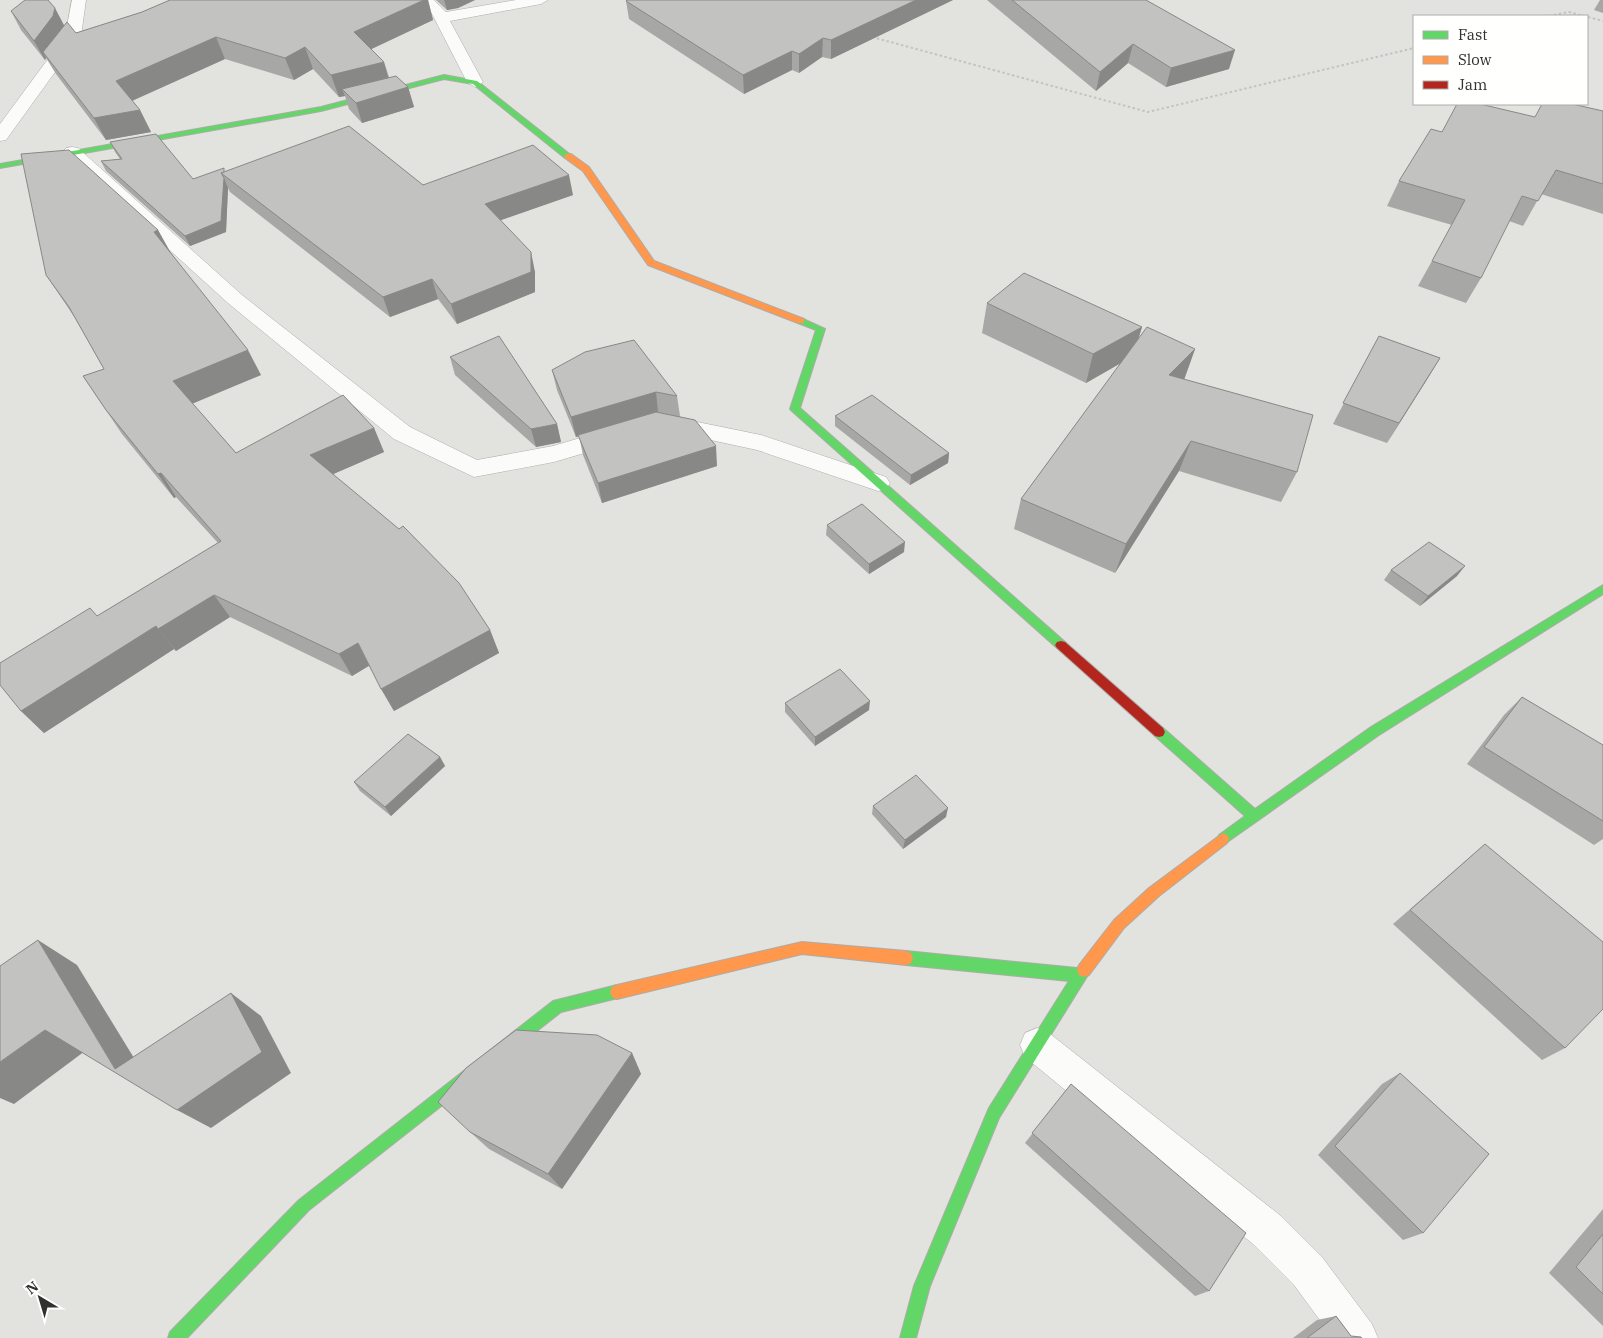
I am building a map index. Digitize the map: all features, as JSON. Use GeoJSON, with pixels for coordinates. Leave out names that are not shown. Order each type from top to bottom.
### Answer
{"type":"FeatureCollection","features":[{"type":"Feature","properties":{"kind":"street"},"geometry":{"type":"LineString","coordinates":[[0,136],[73,36],[79,0]]}},
{"type":"Feature","properties":{"kind":"street"},"geometry":{"type":"LineString","coordinates":[[425,0],[437,10],[475,82],[545,140],[586,169],[651,263],[821,329],[795,409],[1254,816]]}},
{"type":"Feature","properties":{"kind":"street"},"geometry":{"type":"LineString","coordinates":[[440,18],[541,0]]}},
{"type":"Feature","properties":{"kind":"street"},"geometry":{"type":"LineString","coordinates":[[0,166],[321,109],[444,77],[475,82]]}},
{"type":"Feature","properties":{"kind":"street"},"geometry":{"type":"LineString","coordinates":[[72,152],[235,298],[402,433],[474,468],[554,454],[658,422],[761,444],[878,483]]}},
{"type":"Feature","properties":{"kind":"street"},"geometry":{"type":"LineString","coordinates":[[908,1338],[922,1286],[994,1113],[1080,974],[1119,924],[1154,892],[1254,816],[1374,730],[1603,589]]}},
{"type":"Feature","properties":{"kind":"street"},"geometry":{"type":"LineString","coordinates":[[176,1338],[304,1205],[558,1006],[802,948],[1080,974]]}},
{"type":"Feature","properties":{"kind":"street"},"geometry":{"type":"LineString","coordinates":[[1037,1045],[1267,1230],[1308,1271],[1358,1338]]}},
{"type":"Feature","properties":{"kind":"path"},"geometry":{"type":"LineString","coordinates":[[1554,15],[1569,12],[1580,15]]}},
{"type":"Feature","properties":{"kind":"path"},"geometry":{"type":"LineString","coordinates":[[1588,17],[1603,21]]}},
{"type":"Feature","properties":{"kind":"path"},"geometry":{"type":"LineString","coordinates":[[867,36],[1148,112],[1413,48]]}},
{"type":"Feature","properties":{"kind":"building"},"geometry":{"type":"Polygon","coordinates":[[[25,0],[48,0],[55,8],[53,16],[34,41],[11,11],[25,0]]]}},
{"type":"Feature","properties":{"kind":"building"},"geometry":{"type":"Polygon","coordinates":[[[170,0],[424,0],[354,32],[384,62],[331,75],[305,47],[285,58],[216,37],[116,81],[140,110],[94,118],[43,52],[67,22],[76,33],[142,12],[170,0]]]}},
{"type":"Feature","properties":{"kind":"building"},"geometry":{"type":"Polygon","coordinates":[[[627,0],[916,0],[831,40],[823,38],[799,54],[792,51],[743,75],[627,0]]]}},
{"type":"Feature","properties":{"kind":"building"},"geometry":{"type":"Polygon","coordinates":[[[1012,0],[1146,0],[1235,50],[1171,68],[1133,44],[1100,72],[1012,0]]]}},
{"type":"Feature","properties":{"kind":"building"},"geometry":{"type":"Polygon","coordinates":[[[396,76],[408,87],[356,103],[342,89],[396,76]]]}},
{"type":"Feature","properties":{"kind":"building"},"geometry":{"type":"Polygon","coordinates":[[[1456,105],[1484,105],[1535,117],[1541,105],[1576,105],[1603,111],[1603,184],[1556,170],[1538,201],[1522,196],[1481,278],[1432,261],[1465,200],[1399,181],[1431,129],[1442,132],[1456,105]]]}},
{"type":"Feature","properties":{"kind":"building"},"geometry":{"type":"Polygon","coordinates":[[[349,126],[423,185],[533,145],[569,175],[485,204],[531,252],[531,272],[451,304],[432,279],[383,297],[221,173],[349,126]]]}},
{"type":"Feature","properties":{"kind":"building"},"geometry":{"type":"Polygon","coordinates":[[[156,134],[193,179],[224,168],[224,172],[221,173],[224,178],[221,221],[185,236],[101,161],[122,159],[110,142],[156,134]]]}},
{"type":"Feature","properties":{"kind":"building"},"geometry":{"type":"Polygon","coordinates":[[[69,150],[158,230],[154,232],[248,350],[173,381],[236,453],[343,395],[374,428],[310,455],[399,529],[403,526],[459,583],[490,630],[381,689],[358,643],[339,654],[214,595],[158,629],[156,626],[21,711],[0,685],[0,663],[90,608],[97,616],[221,541],[161,473],[158,474],[106,410],[83,376],[104,369],[69,307],[46,275],[21,154],[69,150]]]}},
{"type":"Feature","properties":{"kind":"building"},"geometry":{"type":"Polygon","coordinates":[[[1024,273],[1142,327],[1093,354],[987,303],[1024,273]]]}},
{"type":"Feature","properties":{"kind":"building"},"geometry":{"type":"Polygon","coordinates":[[[1147,327],[1195,349],[1169,375],[1313,415],[1297,472],[1191,441],[1126,544],[1021,499],[1147,327]]]}},
{"type":"Feature","properties":{"kind":"building"},"geometry":{"type":"Polygon","coordinates":[[[499,336],[557,424],[531,429],[450,357],[499,336]]]}},
{"type":"Feature","properties":{"kind":"building"},"geometry":{"type":"Polygon","coordinates":[[[1379,336],[1440,358],[1399,423],[1343,403],[1379,336]]]}},
{"type":"Feature","properties":{"kind":"building"},"geometry":{"type":"Polygon","coordinates":[[[634,340],[677,396],[656,392],[571,417],[552,370],[585,352],[634,340]]]}},
{"type":"Feature","properties":{"kind":"building"},"geometry":{"type":"Polygon","coordinates":[[[872,395],[949,453],[911,475],[835,416],[872,395]]]}},
{"type":"Feature","properties":{"kind":"building"},"geometry":{"type":"Polygon","coordinates":[[[656,412],[695,420],[716,446],[598,483],[578,435],[656,412]]]}},
{"type":"Feature","properties":{"kind":"building"},"geometry":{"type":"Polygon","coordinates":[[[862,504],[905,542],[869,564],[827,525],[862,504]]]}},
{"type":"Feature","properties":{"kind":"building"},"geometry":{"type":"Polygon","coordinates":[[[1429,542],[1465,566],[1428,596],[1391,570],[1429,542]]]}},
{"type":"Feature","properties":{"kind":"building"},"geometry":{"type":"Polygon","coordinates":[[[840,669],[870,701],[815,737],[785,703],[840,669]]]}},
{"type":"Feature","properties":{"kind":"building"},"geometry":{"type":"Polygon","coordinates":[[[1522,697],[1603,745],[1603,821],[1484,747],[1522,697]]]}},
{"type":"Feature","properties":{"kind":"building"},"geometry":{"type":"Polygon","coordinates":[[[408,734],[440,757],[385,807],[354,782],[408,734]]]}},
{"type":"Feature","properties":{"kind":"building"},"geometry":{"type":"Polygon","coordinates":[[[916,775],[948,808],[905,840],[873,806],[916,775]]]}},
{"type":"Feature","properties":{"kind":"building"},"geometry":{"type":"Polygon","coordinates":[[[1485,844],[1603,942],[1603,1009],[1565,1048],[1410,910],[1485,844]]]}},
{"type":"Feature","properties":{"kind":"building"},"geometry":{"type":"Polygon","coordinates":[[[38,940],[115,1069],[231,993],[262,1052],[177,1110],[45,1030],[0,1062],[0,966],[38,940]]]}},
{"type":"Feature","properties":{"kind":"building"},"geometry":{"type":"Polygon","coordinates":[[[516,1030],[597,1035],[632,1053],[548,1174],[470,1132],[438,1102],[466,1068],[516,1030]]]}},
{"type":"Feature","properties":{"kind":"building"},"geometry":{"type":"Polygon","coordinates":[[[1400,1073],[1489,1154],[1423,1233],[1335,1146],[1400,1073]]]}},
{"type":"Feature","properties":{"kind":"building"},"geometry":{"type":"Polygon","coordinates":[[[1071,1084],[1246,1233],[1209,1291],[1032,1133],[1071,1084]]]}},
{"type":"Feature","properties":{"kind":"building"},"geometry":{"type":"Polygon","coordinates":[[[1603,1234],[1603,1294],[1576,1267],[1603,1234]]]}},
{"type":"Feature","properties":{"kind":"building"},"geometry":{"type":"Polygon","coordinates":[[[1336,1316],[1351,1336],[1362,1338],[1307,1338],[1336,1316]]]}},
{"type":"Feature","properties":{"kind":"traffic: fast"},"geometry":{"type":"LineString","coordinates":[[0,166],[321,109],[444,77],[475,82],[568,156]]}},
{"type":"Feature","properties":{"kind":"traffic: fast"},"geometry":{"type":"LineString","coordinates":[[801,321],[821,329],[795,409],[1061,645]]}},
{"type":"Feature","properties":{"kind":"traffic: fast"},"geometry":{"type":"LineString","coordinates":[[1223,839],[1375,731],[1603,589]]}},
{"type":"Feature","properties":{"kind":"traffic: fast"},"geometry":{"type":"LineString","coordinates":[[1159,732],[1254,816]]}},
{"type":"Feature","properties":{"kind":"traffic: fast"},"geometry":{"type":"LineString","coordinates":[[906,958],[1080,975]]}},
{"type":"Feature","properties":{"kind":"traffic: fast"},"geometry":{"type":"LineString","coordinates":[[908,1338],[922,1286],[994,1113],[1084,970]]}},
{"type":"Feature","properties":{"kind":"traffic: fast"},"geometry":{"type":"LineString","coordinates":[[176,1338],[304,1205],[558,1006],[617,992]]}},
{"type":"Feature","properties":{"kind":"traffic: slow"},"geometry":{"type":"LineString","coordinates":[[568,156],[586,169],[651,263],[801,321]]}},
{"type":"Feature","properties":{"kind":"traffic: slow"},"geometry":{"type":"LineString","coordinates":[[1084,970],[1119,924],[1154,892],[1223,839]]}},
{"type":"Feature","properties":{"kind":"traffic: slow"},"geometry":{"type":"LineString","coordinates":[[617,992],[802,948],[906,958]]}},
{"type":"Feature","properties":{"kind":"traffic: jam"},"geometry":{"type":"LineString","coordinates":[[1061,645],[1159,732]]}}]}
